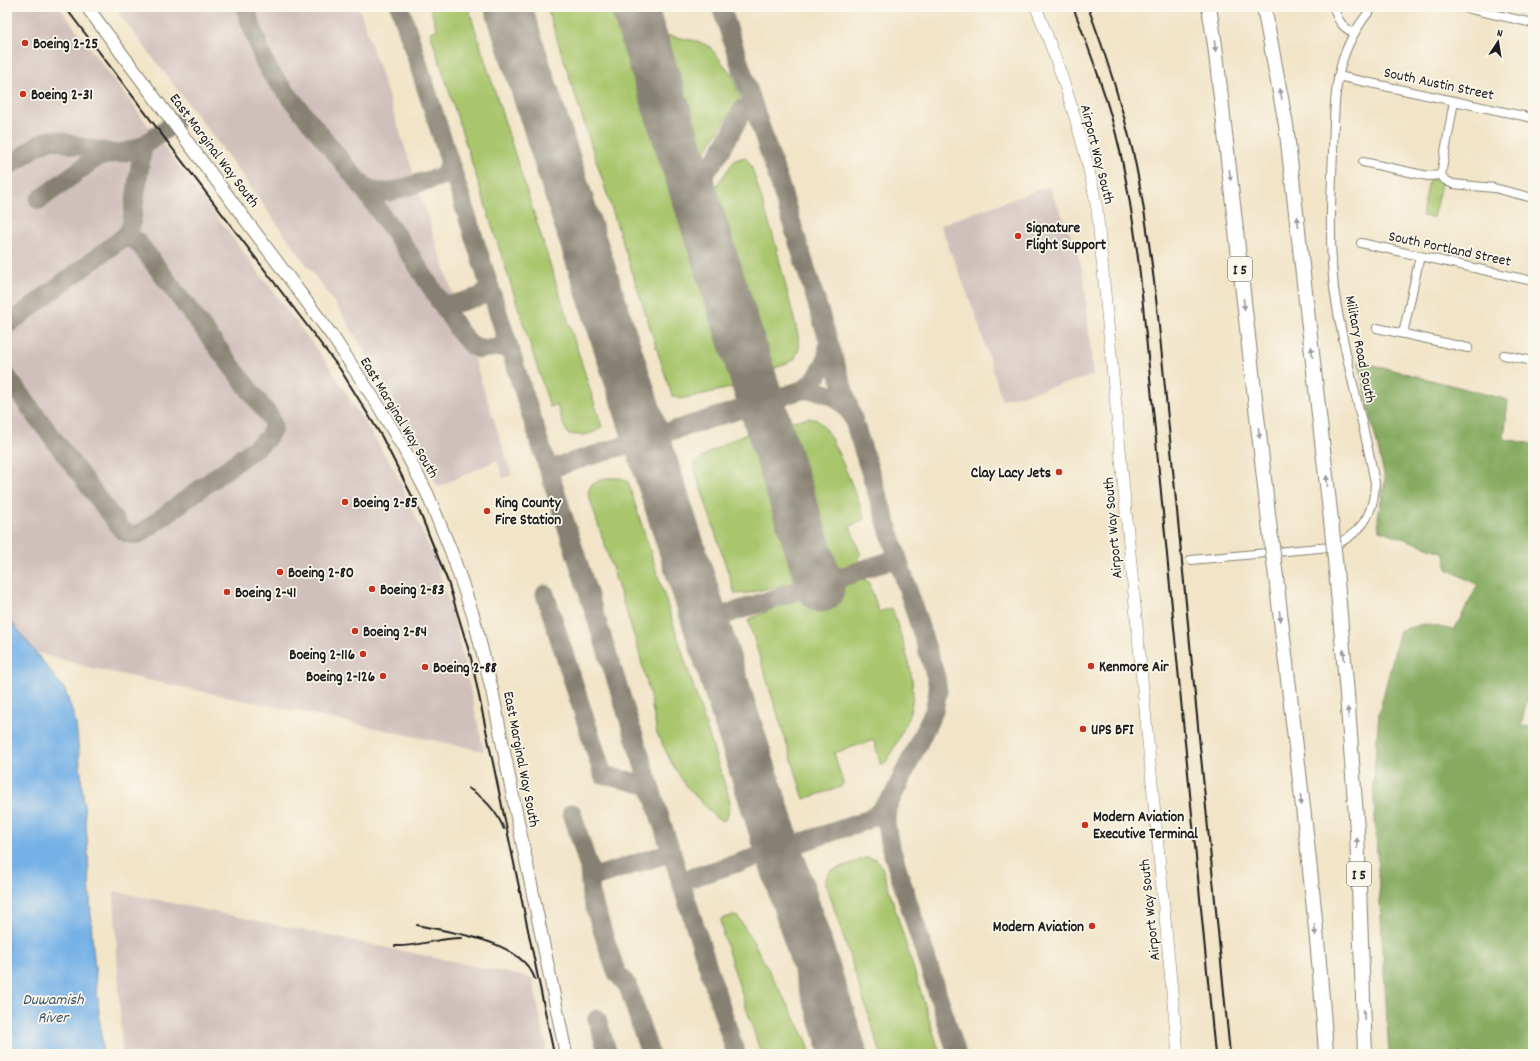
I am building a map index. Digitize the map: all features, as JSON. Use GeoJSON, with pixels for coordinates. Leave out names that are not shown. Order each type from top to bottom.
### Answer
{"type":"FeatureCollection","features":[{"type":"Feature","properties":{"kind":"highway","name":"I 5"},"geometry":{"type":"LineString","coordinates":[[1209,7],[1306,845],[1323,1008],[1326,1054]]}},
{"type":"Feature","properties":{"kind":"highway","name":"I 5"},"geometry":{"type":"LineString","coordinates":[[1264,7],[1286,125],[1336,570],[1356,830],[1365,1054]]}},
{"type":"Feature","properties":{"kind":"main road","name":"East Marginal Way South"},"geometry":{"type":"LineString","coordinates":[[87,7],[333,337],[378,405],[404,449],[427,493],[451,551],[472,615],[492,690],[516,815],[566,1054]]}},
{"type":"Feature","properties":{"kind":"main road","name":"Airport Way South"},"geometry":{"type":"LineString","coordinates":[[1036,7],[1065,87],[1088,168],[1096,209],[1178,1054]]}},
{"type":"Feature","properties":{"kind":"street"},"geometry":{"type":"LineString","coordinates":[[1334,7],[1340,23],[1346,29],[1354,33]]}},
{"type":"Feature","properties":{"kind":"street","name":"Military Road South"},"geometry":{"type":"LineString","coordinates":[[1191,560],[1330,547],[1346,539],[1358,530],[1368,516],[1373,502],[1375,492],[1374,477],[1342,335],[1334,280],[1330,222],[1335,97],[1338,76],[1343,58],[1354,33],[1360,22],[1373,7]]}},
{"type":"Feature","properties":{"kind":"street"},"geometry":{"type":"LineString","coordinates":[[1462,7],[1533,23]]}},
{"type":"Feature","properties":{"kind":"street","name":"South Austin Street"},"geometry":{"type":"LineString","coordinates":[[1338,76],[1533,118]]}},
{"type":"Feature","properties":{"kind":"street"},"geometry":{"type":"LineString","coordinates":[[1454,100],[1441,175],[1445,180],[1453,184],[1494,188],[1533,198]]}},
{"type":"Feature","properties":{"kind":"street"},"geometry":{"type":"LineString","coordinates":[[1363,162],[1428,176],[1441,175]]}},
{"type":"Feature","properties":{"kind":"street","name":"South Portland Street"},"geometry":{"type":"LineString","coordinates":[[1361,243],[1533,281]]}},
{"type":"Feature","properties":{"kind":"street"},"geometry":{"type":"LineString","coordinates":[[1403,334],[1420,256]]}},
{"type":"Feature","properties":{"kind":"street"},"geometry":{"type":"LineString","coordinates":[[1376,328],[1468,348]]}},
{"type":"Feature","properties":{"kind":"street"},"geometry":{"type":"LineString","coordinates":[[1504,355],[1533,361]]}},
{"type":"Feature","properties":{"kind":"shaded area"},"geometry":{"type":"Polygon","coordinates":[[[7,7],[59,7],[330,367],[395,471],[434,558],[452,610],[484,751],[91,668],[34,652],[7,616],[7,7]]]}},
{"type":"Feature","properties":{"kind":"shaded area"},"geometry":{"type":"Polygon","coordinates":[[[114,7],[359,7],[512,475],[503,478],[497,460],[438,487],[413,432],[339,309],[219,144],[114,7]]]}},
{"type":"Feature","properties":{"kind":"shaded area"},"geometry":{"type":"Polygon","coordinates":[[[1049,186],[1076,247],[1084,277],[1093,376],[1002,400],[975,313],[940,225],[1049,186]]]}},
{"type":"Feature","properties":{"kind":"shaded area"},"geometry":{"type":"Polygon","coordinates":[[[114,891],[532,978],[548,1054],[122,1054],[114,891]]]}},
{"type":"Feature","properties":{"kind":"green space"},"geometry":{"type":"Polygon","coordinates":[[[430,7],[468,7],[602,427],[590,434],[568,434],[557,405],[550,407],[430,32],[437,30],[430,7]]]}},
{"type":"Feature","properties":{"kind":"green space"},"geometry":{"type":"Polygon","coordinates":[[[553,7],[591,7],[616,15],[735,387],[681,399],[672,396],[548,11],[553,7]]]}},
{"type":"Feature","properties":{"kind":"green space"},"geometry":{"type":"Polygon","coordinates":[[[665,35],[697,41],[710,47],[732,75],[740,97],[703,155],[665,35]]]}},
{"type":"Feature","properties":{"kind":"green space"},"geometry":{"type":"Polygon","coordinates":[[[745,157],[751,165],[774,239],[798,335],[799,349],[794,360],[771,370],[713,190],[735,160],[745,157]]]}},
{"type":"Feature","properties":{"kind":"green space"},"geometry":{"type":"Polygon","coordinates":[[[1441,178],[1442,180],[1433,218],[1422,216],[1429,179],[1441,178]]]}},
{"type":"Feature","properties":{"kind":"green space"},"geometry":{"type":"Polygon","coordinates":[[[1358,361],[1508,400],[1504,439],[1533,444],[1533,675],[1521,726],[1533,727],[1533,1054],[1389,1054],[1373,786],[1379,713],[1400,630],[1424,624],[1454,630],[1478,585],[1447,569],[1445,553],[1379,530],[1378,517],[1385,479],[1358,361]]]}},
{"type":"Feature","properties":{"kind":"green space"},"geometry":{"type":"Polygon","coordinates":[[[809,418],[818,421],[830,437],[844,466],[865,519],[850,526],[860,553],[859,560],[855,565],[835,570],[830,563],[786,422],[809,418]]]}},
{"type":"Feature","properties":{"kind":"green space"},"geometry":{"type":"Polygon","coordinates":[[[751,432],[795,572],[796,582],[748,593],[735,594],[693,464],[721,446],[751,432]]]}},
{"type":"Feature","properties":{"kind":"green space"},"geometry":{"type":"Polygon","coordinates":[[[605,478],[621,478],[628,482],[730,801],[728,814],[724,821],[717,819],[686,786],[671,762],[657,733],[649,691],[637,645],[588,493],[591,485],[605,478]]]}},
{"type":"Feature","properties":{"kind":"green space"},"geometry":{"type":"Polygon","coordinates":[[[857,578],[865,579],[869,583],[879,612],[892,608],[910,668],[913,692],[912,703],[908,719],[901,735],[885,764],[881,766],[874,740],[834,753],[843,783],[841,787],[804,799],[748,620],[801,596],[803,601],[845,588],[844,586],[857,582],[857,578]]]}},
{"type":"Feature","properties":{"kind":"green space"},"geometry":{"type":"Polygon","coordinates":[[[866,858],[876,859],[882,867],[940,1054],[881,1054],[825,880],[830,871],[866,858]]]}},
{"type":"Feature","properties":{"kind":"green space"},"geometry":{"type":"Polygon","coordinates":[[[732,916],[738,917],[753,941],[806,1039],[811,1054],[761,1054],[723,935],[721,919],[732,916]]]}},
{"type":"Feature","properties":{"kind":"water","name":"Duwamish River"},"geometry":{"type":"Polygon","coordinates":[[[7,616],[65,690],[76,723],[87,836],[92,937],[103,1054],[7,1054],[7,616]]]}},
{"type":"Feature","properties":{"kind":"taxiway"},"geometry":{"type":"LineString","coordinates":[[245,7],[264,61],[272,75],[358,181],[411,256],[459,331],[472,346],[479,349],[502,347],[511,351]]}},
{"type":"Feature","properties":{"kind":"taxiway"},"geometry":{"type":"LineString","coordinates":[[400,7],[736,1054]]}},
{"type":"Feature","properties":{"kind":"taxiway"},"geometry":{"type":"LineString","coordinates":[[721,7],[780,185],[936,677],[938,691],[934,711],[887,808],[886,823],[889,842],[957,1054]]}},
{"type":"Feature","properties":{"kind":"taxiway"},"geometry":{"type":"LineString","coordinates":[[691,183],[699,178],[714,161],[744,108],[753,104]]}},
{"type":"Feature","properties":{"kind":"taxiway"},"geometry":{"type":"LineString","coordinates":[[7,325],[124,237],[131,226],[144,145],[174,123]]}},
{"type":"Feature","properties":{"kind":"taxiway"},"geometry":{"type":"LineString","coordinates":[[12,164],[35,147],[49,140],[56,140],[112,153]]}},
{"type":"Feature","properties":{"kind":"taxiway"},"geometry":{"type":"LineString","coordinates":[[39,200],[96,158],[133,150],[144,145]]}},
{"type":"Feature","properties":{"kind":"taxiway"},"geometry":{"type":"LineString","coordinates":[[359,182],[369,189],[377,192],[390,192],[442,176],[448,168],[449,161]]}},
{"type":"Feature","properties":{"kind":"taxiway"},"geometry":{"type":"LineString","coordinates":[[7,377],[121,529],[126,533],[141,533],[267,439],[273,428],[270,417],[137,241],[130,238],[121,240]]}},
{"type":"Feature","properties":{"kind":"taxiway"},"geometry":{"type":"LineString","coordinates":[[439,301],[447,304],[454,304],[481,296],[488,288],[488,282]]}},
{"type":"Feature","properties":{"kind":"taxiway"},"geometry":{"type":"LineString","coordinates":[[549,469],[802,390],[813,381],[821,370],[828,351],[828,344]]}},
{"type":"Feature","properties":{"kind":"taxiway"},"geometry":{"type":"LineString","coordinates":[[802,390],[829,394],[840,402],[850,413]]}},
{"type":"Feature","properties":{"kind":"taxiway"},"geometry":{"type":"LineString","coordinates":[[811,558],[820,570],[827,574],[842,576]]}},
{"type":"Feature","properties":{"kind":"taxiway"},"geometry":{"type":"LineString","coordinates":[[706,621],[898,558]]}},
{"type":"Feature","properties":{"kind":"taxiway"},"geometry":{"type":"LineString","coordinates":[[545,594],[603,775],[651,786]]}},
{"type":"Feature","properties":{"kind":"taxiway"},"geometry":{"type":"LineString","coordinates":[[681,881],[862,822],[877,814],[890,799]]}},
{"type":"Feature","properties":{"kind":"taxiway"},"geometry":{"type":"LineString","coordinates":[[572,813],[589,868],[591,896],[617,973],[628,986],[650,1054]]}},
{"type":"Feature","properties":{"kind":"taxiway"},"geometry":{"type":"LineString","coordinates":[[591,878],[672,852]]}},
{"type":"Feature","properties":{"kind":"taxiway"},"geometry":{"type":"LineString","coordinates":[[597,1019],[608,1054]]}},
{"type":"Feature","properties":{"kind":"runway"},"geometry":{"type":"LineString","coordinates":[[508,7],[844,1054]]}},
{"type":"Feature","properties":{"kind":"runway"},"geometry":{"type":"LineString","coordinates":[[634,7],[821,589]]}},
{"type":"Feature","properties":{"kind":"railway"},"geometry":{"type":"LineString","coordinates":[[65,7],[340,369],[382,437],[418,508],[448,582],[471,658],[554,1054]]}},
{"type":"Feature","properties":{"kind":"railway"},"geometry":{"type":"LineString","coordinates":[[1073,7],[1111,114],[1132,212],[1140,274],[1215,1054]]}},
{"type":"Feature","properties":{"kind":"railway"},"geometry":{"type":"LineString","coordinates":[[1088,7],[1113,79],[1133,152],[1145,213],[1151,254],[1230,1054]]}},
{"type":"Feature","properties":{"kind":"railway"},"geometry":{"type":"LineString","coordinates":[[468,788],[480,796],[489,805],[504,829]]}},
{"type":"Feature","properties":{"kind":"railway"},"geometry":{"type":"LineString","coordinates":[[417,925],[466,935],[501,947],[516,955],[527,966],[535,979]]}},
{"type":"Feature","properties":{"kind":"railway"},"geometry":{"type":"LineString","coordinates":[[395,946],[461,938]]}},
{"type":"Feature","properties":{"kind":"place","name":"Boeing 2-25"},"geometry":{"type":"Point","coordinates":[25,43]}},
{"type":"Feature","properties":{"kind":"place","name":"Boeing 2-31"},"geometry":{"type":"Point","coordinates":[23,94]}},
{"type":"Feature","properties":{"kind":"place","name":"Signature Flight Support"},"geometry":{"type":"Point","coordinates":[1018,236]}},
{"type":"Feature","properties":{"kind":"place","name":"Clay Lacy Jets"},"geometry":{"type":"Point","coordinates":[1059,472]}},
{"type":"Feature","properties":{"kind":"place","name":"Boeing 2-85"},"geometry":{"type":"Point","coordinates":[345,502]}},
{"type":"Feature","properties":{"kind":"place","name":"King County Fire Station"},"geometry":{"type":"Point","coordinates":[487,511]}},
{"type":"Feature","properties":{"kind":"place","name":"Boeing 2-80"},"geometry":{"type":"Point","coordinates":[280,572]}},
{"type":"Feature","properties":{"kind":"place","name":"Boeing 2-83"},"geometry":{"type":"Point","coordinates":[372,589]}},
{"type":"Feature","properties":{"kind":"place","name":"Boeing 2-41"},"geometry":{"type":"Point","coordinates":[227,592]}},
{"type":"Feature","properties":{"kind":"place","name":"Boeing 2-84"},"geometry":{"type":"Point","coordinates":[355,631]}},
{"type":"Feature","properties":{"kind":"place","name":"Boeing 2-116"},"geometry":{"type":"Point","coordinates":[363,654]}},
{"type":"Feature","properties":{"kind":"place","name":"Kenmore Air"},"geometry":{"type":"Point","coordinates":[1091,666]}},
{"type":"Feature","properties":{"kind":"place","name":"Boeing 2-88"},"geometry":{"type":"Point","coordinates":[425,667]}},
{"type":"Feature","properties":{"kind":"place","name":"Boeing 2-126"},"geometry":{"type":"Point","coordinates":[383,676]}},
{"type":"Feature","properties":{"kind":"place","name":"UPS BFI"},"geometry":{"type":"Point","coordinates":[1083,729]}},
{"type":"Feature","properties":{"kind":"place","name":"Modern Aviation Executive Terminal"},"geometry":{"type":"Point","coordinates":[1085,825]}},
{"type":"Feature","properties":{"kind":"place","name":"Modern Aviation"},"geometry":{"type":"Point","coordinates":[1092,926]}}]}
